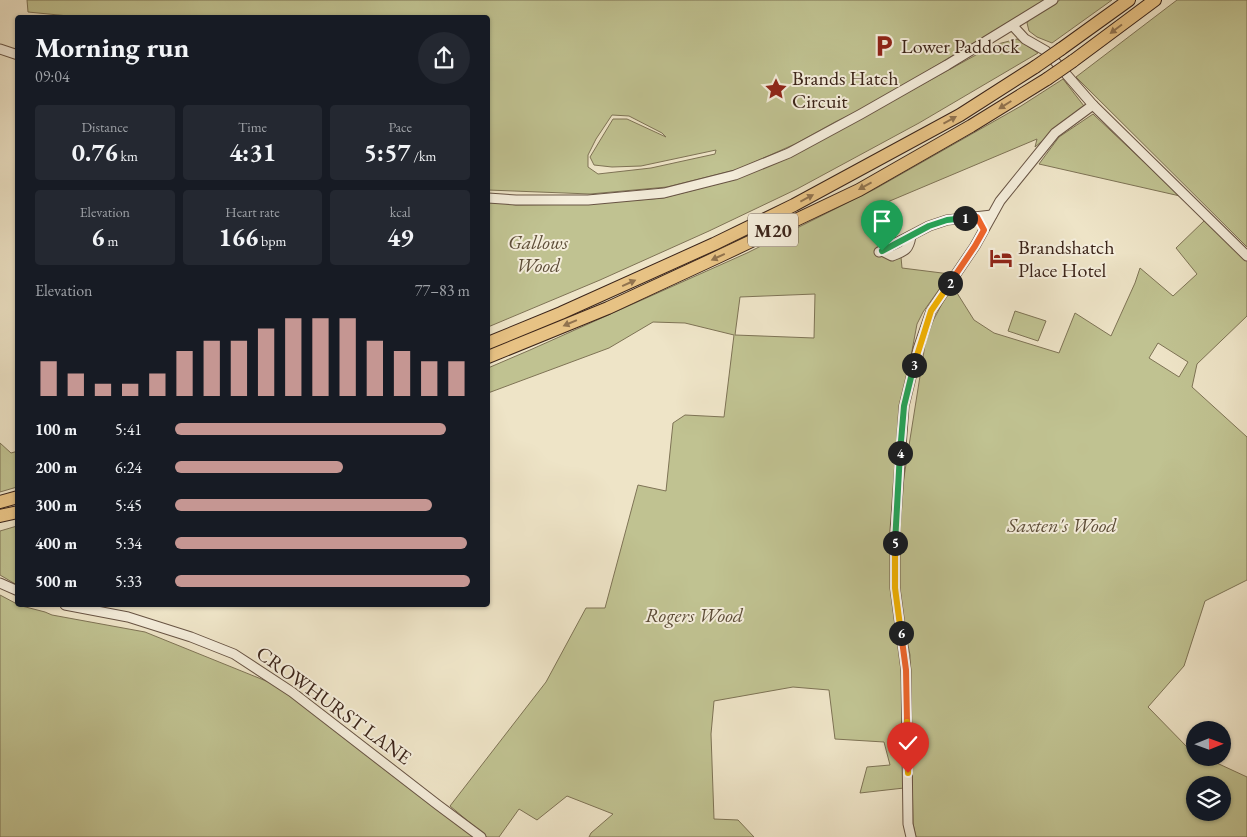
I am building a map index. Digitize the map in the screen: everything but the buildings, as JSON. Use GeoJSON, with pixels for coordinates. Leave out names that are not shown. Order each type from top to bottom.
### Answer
{"type":"FeatureCollection","features":[{"type":"Feature","properties":{"kind":"highway","name":"M20"},"geometry":{"type":"LineString","coordinates":[[490,342],[570,309],[794,206],[960,115],[1035,67],[1129,0]]}},
{"type":"Feature","properties":{"kind":"highway","name":"M20"},"geometry":{"type":"LineString","coordinates":[[490,356],[608,308],[859,190],[971,126],[1047,79],[1155,0]]}},
{"type":"Feature","properties":{"kind":"highway"},"geometry":{"type":"LineString","coordinates":[[0,502],[15,498]]}},
{"type":"Feature","properties":{"kind":"highway"},"geometry":{"type":"LineString","coordinates":[[0,516],[15,513]]}},
{"type":"Feature","properties":{"kind":"street"},"geometry":{"type":"LineString","coordinates":[[490,198],[516,200],[598,199],[664,193],[735,175],[789,152],[948,65],[1053,0]]}},
{"type":"Feature","properties":{"kind":"street"},"geometry":{"type":"LineString","coordinates":[[1013,26],[1025,39],[1046,51],[1093,105],[1247,256]]}},
{"type":"Feature","properties":{"kind":"street"},"geometry":{"type":"LineString","coordinates":[[0,49],[15,54]]}},
{"type":"Feature","properties":{"kind":"street"},"geometry":{"type":"LineString","coordinates":[[911,837],[908,824],[906,670],[895,588],[895,531],[904,406],[918,349],[931,311],[975,246],[1000,201],[1054,133],[1093,105]]}},
{"type":"Feature","properties":{"kind":"street"},"geometry":{"type":"LineString","coordinates":[[881,252],[892,256],[903,252],[910,245],[911,236],[929,226],[947,220],[992,215]]}},
{"type":"Feature","properties":{"kind":"street"},"geometry":{"type":"LineString","coordinates":[[977,217],[984,230]]}},
{"type":"Feature","properties":{"kind":"street"},"geometry":{"type":"LineString","coordinates":[[0,583],[15,590]]}},
{"type":"Feature","properties":{"kind":"street","name":"CROWHURST LANE"},"geometry":{"type":"LineString","coordinates":[[76,607],[128,616],[234,654],[292,692],[481,837]]}},
{"type":"Feature","properties":{"kind":"green space"},"geometry":{"type":"Polygon","coordinates":[[[27,0],[1045,0],[876,102],[795,144],[739,169],[667,187],[590,194],[490,190],[490,15],[58,15],[28,12],[27,0]],[[612,115],[588,155],[588,167],[598,174],[651,168],[715,154],[716,150],[641,166],[612,167],[594,165],[590,157],[613,119],[627,119],[666,137],[662,133],[629,116],[612,115]]]}},
{"type":"Feature","properties":{"kind":"green space"},"geometry":{"type":"Polygon","coordinates":[[[1060,0],[1112,0],[1052,43],[1037,37],[1029,31],[1027,23],[1030,18],[1060,0]]]}},
{"type":"Feature","properties":{"kind":"green space"},"geometry":{"type":"Polygon","coordinates":[[[1177,0],[1247,0],[1247,247],[1076,77],[1177,0]]]}},
{"type":"Feature","properties":{"kind":"green space","name":"Gallows Wood"},"geometry":{"type":"Polygon","coordinates":[[[1017,39],[1038,53],[919,123],[797,189],[600,280],[490,326],[490,201],[516,205],[587,204],[663,198],[733,180],[834,133],[994,45],[1017,39]]]}},
{"type":"Feature","properties":{"kind":"green space","name":"Rogers Wood"},"geometry":{"type":"Polygon","coordinates":[[[1063,79],[1084,106],[1035,147],[1037,139],[885,203],[901,257],[902,268],[950,274],[923,312],[917,324],[899,420],[892,531],[901,661],[904,788],[860,793],[867,767],[890,765],[884,742],[835,739],[829,690],[793,687],[714,701],[711,734],[714,819],[738,820],[754,837],[589,837],[591,833],[613,814],[567,796],[537,820],[519,809],[499,837],[487,837],[450,806],[546,682],[586,608],[605,608],[638,485],[666,491],[673,423],[685,415],[724,417],[734,335],[685,323],[653,322],[609,348],[490,392],[490,367],[747,253],[875,189],[1021,106],[1063,79]],[[815,294],[740,297],[735,335],[814,338],[815,294]]]}},
{"type":"Feature","properties":{"kind":"green space"},"geometry":{"type":"Polygon","coordinates":[[[1093,114],[1180,196],[1039,164],[1059,137],[1093,114]]]}},
{"type":"Feature","properties":{"kind":"green space","name":"Saxten's Wood"},"geometry":{"type":"Polygon","coordinates":[[[1205,220],[1247,260],[1247,316],[1197,364],[1192,387],[1247,437],[1247,580],[1205,601],[1184,666],[1148,707],[1186,746],[1186,766],[1223,766],[1247,777],[1247,837],[916,837],[913,824],[910,655],[897,589],[900,544],[898,515],[927,332],[952,285],[974,320],[994,333],[1059,353],[1075,313],[1111,336],[1140,268],[1173,296],[1197,274],[1176,248],[1205,220]],[[1158,343],[1149,358],[1179,377],[1188,362],[1158,343]]]}},
{"type":"Feature","properties":{"kind":"green space"},"geometry":{"type":"Polygon","coordinates":[[[1015,311],[1046,321],[1038,341],[1008,331],[1015,311]]]}},
{"type":"Feature","properties":{"kind":"green space"},"geometry":{"type":"Polygon","coordinates":[[[0,443],[11,453],[15,452],[15,488],[0,492],[0,443]]]}},
{"type":"Feature","properties":{"kind":"green space"},"geometry":{"type":"Polygon","coordinates":[[[15,527],[15,584],[0,575],[0,531],[15,527]]]}},
{"type":"Feature","properties":{"kind":"green space"},"geometry":{"type":"Polygon","coordinates":[[[0,595],[15,603],[15,607],[26,607],[52,615],[145,632],[276,685],[475,837],[0,837],[0,595]]]}},
{"type":"Feature","properties":{"kind":"place","name":"Lower Paddock"},"geometry":{"type":"Point","coordinates":[884,46]}},
{"type":"Feature","properties":{"kind":"place","name":"Brands Hatch Circuit"},"geometry":{"type":"Point","coordinates":[776,89]}},
{"type":"Feature","properties":{"kind":"place","name":"Brandshatch Place Hotel"},"geometry":{"type":"Point","coordinates":[1001,258]}},
{"type":"Feature","properties":{"kind":"route"},"geometry":{"type":"LineString","coordinates":[[882,251],[929,226],[947,220],[977,217],[984,230],[931,311],[918,349],[904,406],[895,531],[895,588],[906,670],[908,773]]}}]}
